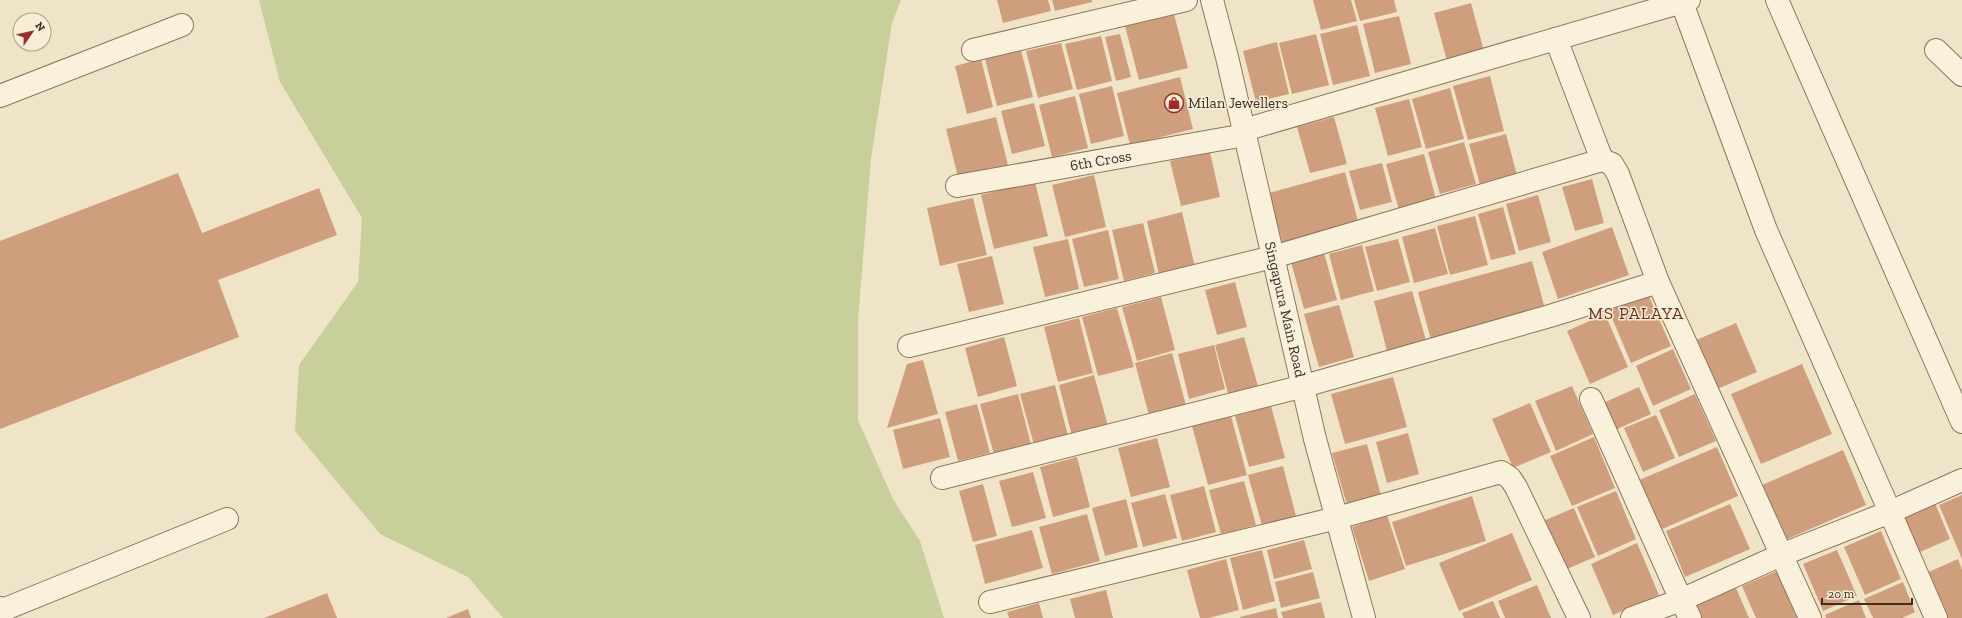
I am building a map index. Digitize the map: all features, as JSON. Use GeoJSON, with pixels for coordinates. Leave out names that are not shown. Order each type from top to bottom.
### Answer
{"type":"FeatureCollection","features":[{"type":"Feature","properties":{"kind":"street"},"geometry":{"type":"LineString","coordinates":[[973,50],[1186,0]]}},
{"type":"Feature","properties":{"kind":"street","name":"Singapura Main Road"},"geometry":{"type":"LineString","coordinates":[[1212,0],[1304,386],[1315,439],[1364,618]]}},
{"type":"Feature","properties":{"kind":"street"},"geometry":{"type":"LineString","coordinates":[[1777,0],[1962,422]]}},
{"type":"Feature","properties":{"kind":"street"},"geometry":{"type":"LineString","coordinates":[[1686,2],[1766,230],[1936,618]]}},
{"type":"Feature","properties":{"kind":"street","name":"6th Cross"},"geometry":{"type":"LineString","coordinates":[[958,186],[1244,132],[1686,2]]}},
{"type":"Feature","properties":{"kind":"street"},"geometry":{"type":"LineString","coordinates":[[0,96],[182,25]]}},
{"type":"Feature","properties":{"kind":"street"},"geometry":{"type":"LineString","coordinates":[[1556,40],[1602,160]]}},
{"type":"Feature","properties":{"kind":"street"},"geometry":{"type":"LineString","coordinates":[[1936,50],[1962,75]]}},
{"type":"Feature","properties":{"kind":"street"},"geometry":{"type":"LineString","coordinates":[[909,346],[1273,257],[1602,160],[1612,164],[1618,174],[1658,282],[1810,618]]}},
{"type":"Feature","properties":{"kind":"street"},"geometry":{"type":"LineString","coordinates":[[942,478],[1304,386],[1550,316],[1658,282]]}},
{"type":"Feature","properties":{"kind":"street"},"geometry":{"type":"LineString","coordinates":[[1591,399],[1686,609]]}},
{"type":"Feature","properties":{"kind":"street"},"geometry":{"type":"LineString","coordinates":[[990,602],[1337,518],[1501,472],[1510,478],[1516,488],[1579,618]]}},
{"type":"Feature","properties":{"kind":"street"},"geometry":{"type":"LineString","coordinates":[[1632,618],[1686,609],[1781,555],[1890,512],[1962,480]]}},
{"type":"Feature","properties":{"kind":"street"},"geometry":{"type":"LineString","coordinates":[[0,608],[5,609],[227,519]]}},
{"type":"Feature","properties":{"kind":"green space"},"geometry":{"type":"Polygon","coordinates":[[[259,0],[901,0],[892,23],[871,159],[858,321],[858,420],[893,499],[920,541],[944,618],[503,618],[468,577],[380,534],[295,431],[299,365],[358,282],[362,218],[280,82],[259,0]]]}},
{"type":"Feature","properties":{"kind":"building"},"geometry":{"type":"Polygon","coordinates":[[[997,0],[1048,0],[1051,11],[1003,23],[997,0]]]}},
{"type":"Feature","properties":{"kind":"building"},"geometry":{"type":"Polygon","coordinates":[[[1052,0],[1092,0],[1092,2],[1055,11],[1052,0]]]}},
{"type":"Feature","properties":{"kind":"building"},"geometry":{"type":"Polygon","coordinates":[[[1313,0],[1351,0],[1357,21],[1321,30],[1313,0]]]}},
{"type":"Feature","properties":{"kind":"building"},"geometry":{"type":"Polygon","coordinates":[[[1354,0],[1394,0],[1397,12],[1360,21],[1354,0]]]}},
{"type":"Feature","properties":{"kind":"building"},"geometry":{"type":"Polygon","coordinates":[[[1471,3],[1484,51],[1447,61],[1434,13],[1471,3]]]}},
{"type":"Feature","properties":{"kind":"building"},"geometry":{"type":"Polygon","coordinates":[[[1174,14],[1188,68],[1139,80],[1125,26],[1174,14]]]}},
{"type":"Feature","properties":{"kind":"building"},"geometry":{"type":"Polygon","coordinates":[[[1399,16],[1411,64],[1375,73],[1363,24],[1399,16]]]}},
{"type":"Feature","properties":{"kind":"building"},"geometry":{"type":"Polygon","coordinates":[[[1357,25],[1370,76],[1333,85],[1320,34],[1357,25]]]}},
{"type":"Feature","properties":{"kind":"building"},"geometry":{"type":"Polygon","coordinates":[[[1120,34],[1131,77],[1116,81],[1105,37],[1120,34]]]}},
{"type":"Feature","properties":{"kind":"building"},"geometry":{"type":"Polygon","coordinates":[[[1316,34],[1329,85],[1292,94],[1279,43],[1316,34]]]}},
{"type":"Feature","properties":{"kind":"building"},"geometry":{"type":"Polygon","coordinates":[[[1101,36],[1112,81],[1077,90],[1065,44],[1101,36]]]}},
{"type":"Feature","properties":{"kind":"building"},"geometry":{"type":"Polygon","coordinates":[[[1277,42],[1289,94],[1256,102],[1243,51],[1277,42]]]}},
{"type":"Feature","properties":{"kind":"building"},"geometry":{"type":"Polygon","coordinates":[[[1061,43],[1073,89],[1038,98],[1026,51],[1061,43]]]}},
{"type":"Feature","properties":{"kind":"building"},"geometry":{"type":"Polygon","coordinates":[[[1021,50],[1033,97],[997,106],[985,59],[1021,50]]]}},
{"type":"Feature","properties":{"kind":"building"},"geometry":{"type":"Polygon","coordinates":[[[981,59],[993,107],[967,114],[955,66],[981,59]]]}},
{"type":"Feature","properties":{"kind":"building"},"geometry":{"type":"Polygon","coordinates":[[[1490,76],[1504,131],[1468,140],[1453,86],[1490,76]]]}},
{"type":"Feature","properties":{"kind":"building"},"geometry":{"type":"Polygon","coordinates":[[[1180,77],[1193,129],[1130,145],[1117,93],[1180,77]]]}},
{"type":"Feature","properties":{"kind":"building"},"geometry":{"type":"Polygon","coordinates":[[[1112,86],[1124,136],[1091,144],[1079,94],[1112,86]]]}},
{"type":"Feature","properties":{"kind":"building"},"geometry":{"type":"Polygon","coordinates":[[[1450,88],[1464,139],[1426,149],[1412,99],[1450,88]]]}},
{"type":"Feature","properties":{"kind":"building"},"geometry":{"type":"Polygon","coordinates":[[[1075,96],[1088,148],[1052,157],[1039,105],[1075,96]]]}},
{"type":"Feature","properties":{"kind":"building"},"geometry":{"type":"Polygon","coordinates":[[[1409,99],[1422,147],[1388,156],[1375,108],[1409,99]]]}},
{"type":"Feature","properties":{"kind":"building"},"geometry":{"type":"Polygon","coordinates":[[[1034,103],[1045,146],[1012,154],[1001,111],[1034,103]]]}},
{"type":"Feature","properties":{"kind":"building"},"geometry":{"type":"Polygon","coordinates":[[[996,117],[1008,165],[958,177],[946,129],[996,117]]]}},
{"type":"Feature","properties":{"kind":"building"},"geometry":{"type":"Polygon","coordinates":[[[1334,117],[1347,164],[1310,173],[1297,127],[1334,117]]]}},
{"type":"Feature","properties":{"kind":"building"},"geometry":{"type":"Polygon","coordinates":[[[1506,134],[1517,175],[1480,185],[1469,144],[1506,134]]]}},
{"type":"Feature","properties":{"kind":"building"},"geometry":{"type":"Polygon","coordinates":[[[1464,142],[1476,184],[1440,194],[1428,152],[1464,142]]]}},
{"type":"Feature","properties":{"kind":"building"},"geometry":{"type":"Polygon","coordinates":[[[1210,152],[1220,197],[1181,206],[1170,161],[1210,152]]]}},
{"type":"Feature","properties":{"kind":"building"},"geometry":{"type":"Polygon","coordinates":[[[1424,154],[1436,199],[1399,210],[1386,164],[1424,154]]]}},
{"type":"Feature","properties":{"kind":"building"},"geometry":{"type":"Polygon","coordinates":[[[1382,163],[1392,202],[1360,210],[1349,171],[1382,163]]]}},
{"type":"Feature","properties":{"kind":"building"},"geometry":{"type":"Polygon","coordinates":[[[1345,172],[1359,225],[1283,245],[1269,193],[1345,172]]]}},
{"type":"Feature","properties":{"kind":"building"},"geometry":{"type":"Polygon","coordinates":[[[178,173],[202,233],[319,188],[337,235],[218,280],[239,337],[0,429],[0,241],[178,173]]]}},
{"type":"Feature","properties":{"kind":"building"},"geometry":{"type":"Polygon","coordinates":[[[1094,175],[1106,227],[1065,237],[1052,185],[1094,175]]]}},
{"type":"Feature","properties":{"kind":"building"},"geometry":{"type":"Polygon","coordinates":[[[1592,179],[1604,223],[1575,231],[1562,187],[1592,179]]]}},
{"type":"Feature","properties":{"kind":"building"},"geometry":{"type":"Polygon","coordinates":[[[1035,182],[1048,236],[994,249],[981,195],[1035,182]]]}},
{"type":"Feature","properties":{"kind":"building"},"geometry":{"type":"Polygon","coordinates":[[[1538,195],[1551,242],[1519,251],[1506,204],[1538,195]]]}},
{"type":"Feature","properties":{"kind":"building"},"geometry":{"type":"Polygon","coordinates":[[[973,198],[987,255],[940,266],[927,208],[973,198]]]}},
{"type":"Feature","properties":{"kind":"building"},"geometry":{"type":"Polygon","coordinates":[[[1503,207],[1516,254],[1491,260],[1478,214],[1503,207]]]}},
{"type":"Feature","properties":{"kind":"building"},"geometry":{"type":"Polygon","coordinates":[[[1182,212],[1195,267],[1159,275],[1147,221],[1182,212]]]}},
{"type":"Feature","properties":{"kind":"building"},"geometry":{"type":"Polygon","coordinates":[[[1475,216],[1488,265],[1450,275],[1437,226],[1475,216]]]}},
{"type":"Feature","properties":{"kind":"building"},"geometry":{"type":"Polygon","coordinates":[[[1143,223],[1155,273],[1124,281],[1112,230],[1143,223]]]}},
{"type":"Feature","properties":{"kind":"building"},"geometry":{"type":"Polygon","coordinates":[[[1612,227],[1629,275],[1558,299],[1542,252],[1612,227]]]}},
{"type":"Feature","properties":{"kind":"building"},"geometry":{"type":"Polygon","coordinates":[[[1435,228],[1448,274],[1414,283],[1402,237],[1435,228]]]}},
{"type":"Feature","properties":{"kind":"building"},"geometry":{"type":"Polygon","coordinates":[[[1108,230],[1119,279],[1084,287],[1072,239],[1108,230]]]}},
{"type":"Feature","properties":{"kind":"building"},"geometry":{"type":"Polygon","coordinates":[[[1068,239],[1079,289],[1045,297],[1033,247],[1068,239]]]}},
{"type":"Feature","properties":{"kind":"building"},"geometry":{"type":"Polygon","coordinates":[[[1398,239],[1410,282],[1377,291],[1365,247],[1398,239]]]}},
{"type":"Feature","properties":{"kind":"building"},"geometry":{"type":"Polygon","coordinates":[[[1362,245],[1374,291],[1341,300],[1329,254],[1362,245]]]}},
{"type":"Feature","properties":{"kind":"building"},"geometry":{"type":"Polygon","coordinates":[[[1324,253],[1337,300],[1304,309],[1291,262],[1324,253]]]}},
{"type":"Feature","properties":{"kind":"building"},"geometry":{"type":"Polygon","coordinates":[[[992,256],[1004,304],[969,312],[957,264],[992,256]]]}},
{"type":"Feature","properties":{"kind":"building"},"geometry":{"type":"Polygon","coordinates":[[[1532,261],[1545,309],[1431,340],[1418,292],[1532,261]]]}},
{"type":"Feature","properties":{"kind":"building"},"geometry":{"type":"Polygon","coordinates":[[[1235,282],[1247,327],[1217,335],[1205,290],[1235,282]]]}},
{"type":"Feature","properties":{"kind":"building"},"geometry":{"type":"Polygon","coordinates":[[[1412,291],[1427,344],[1388,355],[1374,301],[1412,291]]]}},
{"type":"Feature","properties":{"kind":"building"},"geometry":{"type":"Polygon","coordinates":[[[1648,294],[1671,346],[1631,363],[1609,311],[1648,294]]]}},
{"type":"Feature","properties":{"kind":"building"},"geometry":{"type":"Polygon","coordinates":[[[1161,297],[1175,350],[1137,361],[1122,307],[1161,297]]]}},
{"type":"Feature","properties":{"kind":"building"},"geometry":{"type":"Polygon","coordinates":[[[1339,305],[1354,357],[1319,367],[1304,314],[1339,305]]]}},
{"type":"Feature","properties":{"kind":"building"},"geometry":{"type":"Polygon","coordinates":[[[1117,308],[1134,367],[1098,376],[1082,317],[1117,308]]]}},
{"type":"Feature","properties":{"kind":"building"},"geometry":{"type":"Polygon","coordinates":[[[1605,314],[1628,367],[1590,384],[1567,331],[1605,314]]]}},
{"type":"Feature","properties":{"kind":"building"},"geometry":{"type":"Polygon","coordinates":[[[1079,318],[1093,373],[1058,382],[1044,327],[1079,318]]]}},
{"type":"Feature","properties":{"kind":"building"},"geometry":{"type":"Polygon","coordinates":[[[1736,323],[1757,372],[1715,390],[1694,341],[1736,323]]]}},
{"type":"Feature","properties":{"kind":"building"},"geometry":{"type":"Polygon","coordinates":[[[1004,337],[1017,386],[978,397],[965,348],[1004,337]]]}},
{"type":"Feature","properties":{"kind":"building"},"geometry":{"type":"Polygon","coordinates":[[[1244,337],[1259,390],[1229,397],[1215,345],[1244,337]]]}},
{"type":"Feature","properties":{"kind":"building"},"geometry":{"type":"Polygon","coordinates":[[[1214,345],[1225,389],[1189,399],[1178,354],[1214,345]]]}},
{"type":"Feature","properties":{"kind":"building"},"geometry":{"type":"Polygon","coordinates":[[[1673,349],[1691,389],[1653,406],[1636,366],[1673,349]]]}},
{"type":"Feature","properties":{"kind":"building"},"geometry":{"type":"Polygon","coordinates":[[[1172,353],[1187,409],[1150,419],[1135,363],[1172,353]]]}},
{"type":"Feature","properties":{"kind":"building"},"geometry":{"type":"Polygon","coordinates":[[[923,360],[938,414],[887,428],[907,364],[923,360]]]}},
{"type":"Feature","properties":{"kind":"building"},"geometry":{"type":"Polygon","coordinates":[[[1802,364],[1832,434],[1761,464],[1731,394],[1802,364]]]}},
{"type":"Feature","properties":{"kind":"building"},"geometry":{"type":"Polygon","coordinates":[[[1094,375],[1108,426],[1072,436],[1059,385],[1094,375]]]}},
{"type":"Feature","properties":{"kind":"building"},"geometry":{"type":"Polygon","coordinates":[[[1393,377],[1407,427],[1345,444],[1331,394],[1393,377]]]}},
{"type":"Feature","properties":{"kind":"building"},"geometry":{"type":"Polygon","coordinates":[[[1055,385],[1068,436],[1034,445],[1020,394],[1055,385]]]}},
{"type":"Feature","properties":{"kind":"building"},"geometry":{"type":"Polygon","coordinates":[[[1572,386],[1593,434],[1556,451],[1535,401],[1572,386]]]}},
{"type":"Feature","properties":{"kind":"building"},"geometry":{"type":"Polygon","coordinates":[[[1639,387],[1651,414],[1615,430],[1603,403],[1639,387]]]}},
{"type":"Feature","properties":{"kind":"building"},"geometry":{"type":"Polygon","coordinates":[[[1018,394],[1032,448],[995,458],[980,404],[1018,394]]]}},
{"type":"Feature","properties":{"kind":"building"},"geometry":{"type":"Polygon","coordinates":[[[1695,394],[1716,441],[1679,457],[1659,410],[1695,394]]]}},
{"type":"Feature","properties":{"kind":"building"},"geometry":{"type":"Polygon","coordinates":[[[1530,403],[1551,452],[1513,468],[1492,419],[1530,403]]]}},
{"type":"Feature","properties":{"kind":"building"},"geometry":{"type":"Polygon","coordinates":[[[977,404],[990,453],[958,461],[945,412],[977,404]]]}},
{"type":"Feature","properties":{"kind":"building"},"geometry":{"type":"Polygon","coordinates":[[[1271,406],[1285,458],[1249,467],[1235,416],[1271,406]]]}},
{"type":"Feature","properties":{"kind":"building"},"geometry":{"type":"Polygon","coordinates":[[[1656,415],[1675,458],[1643,472],[1624,428],[1656,415]]]}},
{"type":"Feature","properties":{"kind":"building"},"geometry":{"type":"Polygon","coordinates":[[[1231,416],[1247,475],[1208,485],[1192,426],[1231,416]]]}},
{"type":"Feature","properties":{"kind":"building"},"geometry":{"type":"Polygon","coordinates":[[[940,418],[950,457],[903,469],[893,430],[940,418]]]}},
{"type":"Feature","properties":{"kind":"building"},"geometry":{"type":"Polygon","coordinates":[[[1408,433],[1419,474],[1387,483],[1376,442],[1408,433]]]}},
{"type":"Feature","properties":{"kind":"building"},"geometry":{"type":"Polygon","coordinates":[[[1594,437],[1615,488],[1572,506],[1550,456],[1594,437]]]}},
{"type":"Feature","properties":{"kind":"building"},"geometry":{"type":"Polygon","coordinates":[[[1157,438],[1170,487],[1131,497],[1118,448],[1157,438]]]}},
{"type":"Feature","properties":{"kind":"building"},"geometry":{"type":"Polygon","coordinates":[[[1367,444],[1381,495],[1347,505],[1332,453],[1367,444]]]}},
{"type":"Feature","properties":{"kind":"building"},"geometry":{"type":"Polygon","coordinates":[[[1717,447],[1738,496],[1660,530],[1639,480],[1717,447]]]}},
{"type":"Feature","properties":{"kind":"building"},"geometry":{"type":"Polygon","coordinates":[[[1843,450],[1866,505],[1785,540],[1762,485],[1843,450]]]}},
{"type":"Feature","properties":{"kind":"building"},"geometry":{"type":"Polygon","coordinates":[[[1077,457],[1090,507],[1053,517],[1040,467],[1077,457]]]}},
{"type":"Feature","properties":{"kind":"building"},"geometry":{"type":"Polygon","coordinates":[[[1283,466],[1297,520],[1263,529],[1248,475],[1283,466]]]}},
{"type":"Feature","properties":{"kind":"building"},"geometry":{"type":"Polygon","coordinates":[[[1033,472],[1046,518],[1012,527],[999,481],[1033,472]]]}},
{"type":"Feature","properties":{"kind":"building"},"geometry":{"type":"Polygon","coordinates":[[[1244,481],[1256,525],[1221,534],[1209,490],[1244,481]]]}},
{"type":"Feature","properties":{"kind":"building"},"geometry":{"type":"Polygon","coordinates":[[[983,484],[997,536],[973,542],[959,491],[983,484]]]}},
{"type":"Feature","properties":{"kind":"building"},"geometry":{"type":"Polygon","coordinates":[[[1204,486],[1216,532],[1182,541],[1170,495],[1204,486]]]}},
{"type":"Feature","properties":{"kind":"building"},"geometry":{"type":"Polygon","coordinates":[[[1616,491],[1636,539],[1598,556],[1577,507],[1616,491]]]}},
{"type":"Feature","properties":{"kind":"building"},"geometry":{"type":"Polygon","coordinates":[[[1165,494],[1177,538],[1143,547],[1131,503],[1165,494]]]}},
{"type":"Feature","properties":{"kind":"building"},"geometry":{"type":"Polygon","coordinates":[[[1962,495],[1962,559],[1939,505],[1962,495]]]}},
{"type":"Feature","properties":{"kind":"building"},"geometry":{"type":"Polygon","coordinates":[[[1472,496],[1486,541],[1406,566],[1392,522],[1472,496]]]}},
{"type":"Feature","properties":{"kind":"building"},"geometry":{"type":"Polygon","coordinates":[[[1126,499],[1138,547],[1105,556],[1092,508],[1126,499]]]}},
{"type":"Feature","properties":{"kind":"building"},"geometry":{"type":"Polygon","coordinates":[[[1935,503],[1950,539],[1913,555],[1898,519],[1935,503]]]}},
{"type":"Feature","properties":{"kind":"building"},"geometry":{"type":"Polygon","coordinates":[[[1730,504],[1750,549],[1685,577],[1666,531],[1730,504]]]}},
{"type":"Feature","properties":{"kind":"building"},"geometry":{"type":"Polygon","coordinates":[[[1574,508],[1595,557],[1560,572],[1538,523],[1574,508]]]}},
{"type":"Feature","properties":{"kind":"building"},"geometry":{"type":"Polygon","coordinates":[[[1087,514],[1100,561],[1052,574],[1039,527],[1087,514]]]}},
{"type":"Feature","properties":{"kind":"building"},"geometry":{"type":"Polygon","coordinates":[[[1387,515],[1405,569],[1369,581],[1352,527],[1387,515]]]}},
{"type":"Feature","properties":{"kind":"building"},"geometry":{"type":"Polygon","coordinates":[[[1032,530],[1043,568],[985,584],[975,545],[1032,530]]]}},
{"type":"Feature","properties":{"kind":"building"},"geometry":{"type":"Polygon","coordinates":[[[1881,531],[1901,579],[1865,595],[1844,547],[1881,531]]]}},
{"type":"Feature","properties":{"kind":"building"},"geometry":{"type":"Polygon","coordinates":[[[1512,533],[1532,580],[1459,611],[1439,563],[1512,533]]]}},
{"type":"Feature","properties":{"kind":"building"},"geometry":{"type":"Polygon","coordinates":[[[1304,540],[1312,569],[1274,579],[1267,550],[1304,540]]]}},
{"type":"Feature","properties":{"kind":"building"},"geometry":{"type":"Polygon","coordinates":[[[1637,543],[1659,595],[1613,615],[1591,564],[1637,543]]]}},
{"type":"Feature","properties":{"kind":"building"},"geometry":{"type":"Polygon","coordinates":[[[1262,550],[1275,601],[1243,610],[1230,558],[1262,550]]]}},
{"type":"Feature","properties":{"kind":"building"},"geometry":{"type":"Polygon","coordinates":[[[1837,550],[1857,596],[1823,611],[1803,564],[1837,550]]]}},
{"type":"Feature","properties":{"kind":"building"},"geometry":{"type":"Polygon","coordinates":[[[1226,559],[1239,610],[1209,618],[1200,618],[1187,570],[1226,559]]]}},
{"type":"Feature","properties":{"kind":"building"},"geometry":{"type":"Polygon","coordinates":[[[1958,559],[1962,570],[1962,618],[1940,618],[1922,575],[1958,559]]]}},
{"type":"Feature","properties":{"kind":"building"},"geometry":{"type":"Polygon","coordinates":[[[1777,571],[1797,618],[1756,618],[1742,586],[1777,571]]]}},
{"type":"Feature","properties":{"kind":"building"},"geometry":{"type":"Polygon","coordinates":[[[1313,572],[1320,598],[1281,608],[1275,582],[1313,572]]]}},
{"type":"Feature","properties":{"kind":"building"},"geometry":{"type":"Polygon","coordinates":[[[1903,582],[1915,612],[1902,618],[1873,618],[1864,599],[1903,582]]]}},
{"type":"Feature","properties":{"kind":"building"},"geometry":{"type":"Polygon","coordinates":[[[1537,585],[1551,618],[1505,618],[1498,601],[1537,585]]]}},
{"type":"Feature","properties":{"kind":"building"},"geometry":{"type":"Polygon","coordinates":[[[1736,588],[1749,618],[1698,618],[1693,607],[1736,588]]]}},
{"type":"Feature","properties":{"kind":"building"},"geometry":{"type":"Polygon","coordinates":[[[1106,590],[1113,618],[1075,618],[1070,599],[1106,590]]]}},
{"type":"Feature","properties":{"kind":"building"},"geometry":{"type":"Polygon","coordinates":[[[327,593],[337,618],[264,618],[327,593]]]}},
{"type":"Feature","properties":{"kind":"building"},"geometry":{"type":"Polygon","coordinates":[[[1859,600],[1866,618],[1826,618],[1825,615],[1859,600]]]}},
{"type":"Feature","properties":{"kind":"building"},"geometry":{"type":"Polygon","coordinates":[[[1493,601],[1500,618],[1464,618],[1462,613],[1493,601]]]}},
{"type":"Feature","properties":{"kind":"building"},"geometry":{"type":"Polygon","coordinates":[[[1321,602],[1325,618],[1283,618],[1281,612],[1321,602]]]}},
{"type":"Feature","properties":{"kind":"building"},"geometry":{"type":"Polygon","coordinates":[[[1039,603],[1043,618],[1009,618],[1007,612],[1039,603]]]}},
{"type":"Feature","properties":{"kind":"building"},"geometry":{"type":"Polygon","coordinates":[[[1276,608],[1278,618],[1240,618],[1240,617],[1276,608]]]}},
{"type":"Feature","properties":{"kind":"building"},"geometry":{"type":"Polygon","coordinates":[[[468,609],[471,618],[446,618],[468,609]]]}},
{"type":"Feature","properties":{"kind":"place","name":"Milan Jewellers"},"geometry":{"type":"Point","coordinates":[1174,103]}},
{"type":"Feature","properties":{"kind":"district","name":"MS PALAYA"},"geometry":{"type":"Point","coordinates":[1636,313]}}]}
